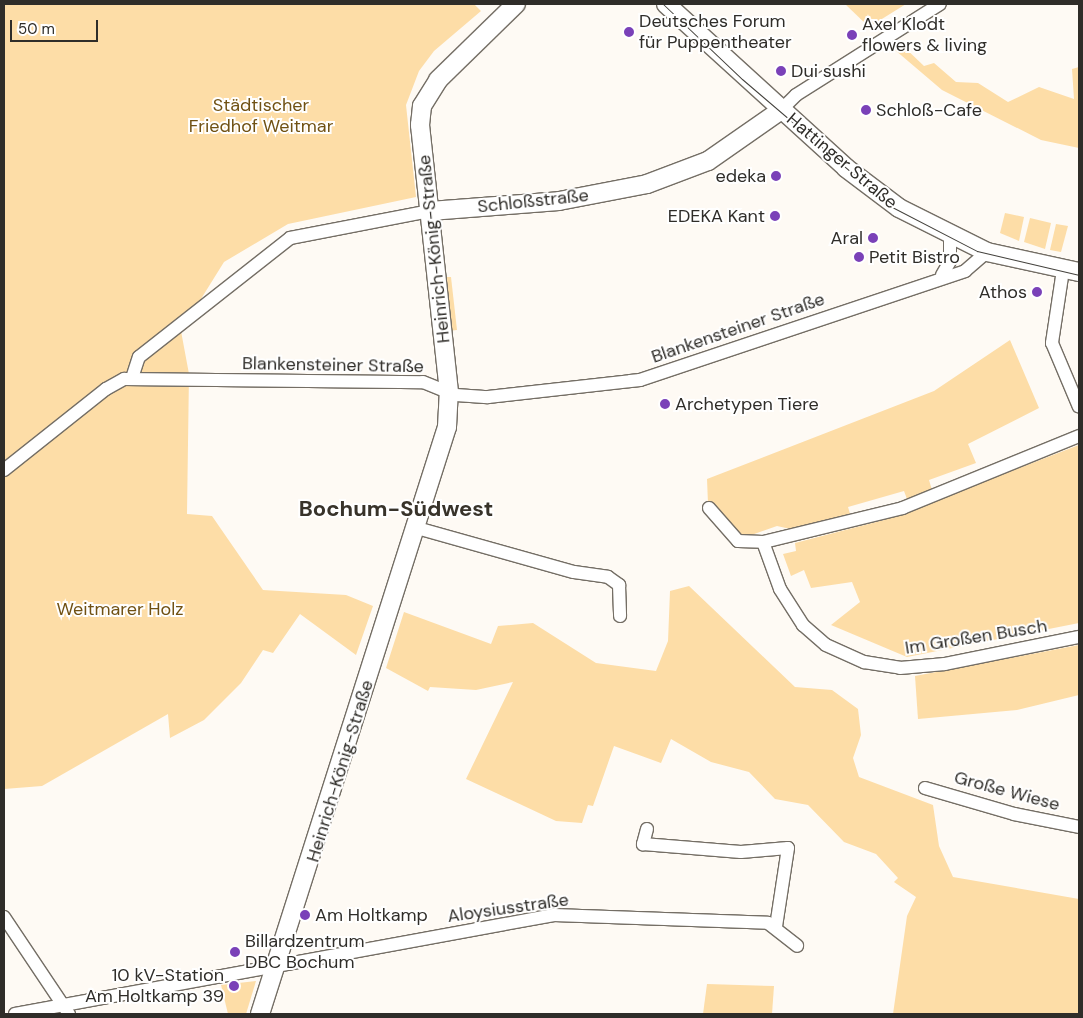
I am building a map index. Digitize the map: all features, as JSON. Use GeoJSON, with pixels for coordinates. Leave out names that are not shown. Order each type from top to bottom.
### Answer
{"type":"FeatureCollection","features":[{"type":"Feature","properties":{"kind":"main road","name":"Heinrich-König-Straße"},"geometry":{"type":"LineString","coordinates":[[260,1014],[417,528],[447,427],[449,392],[420,125],[424,99],[516,4]]}},
{"type":"Feature","properties":{"kind":"main road","name":"Hattinger Straße"},"geometry":{"type":"LineString","coordinates":[[666,4],[781,110],[883,198],[950,237],[987,252],[1071,271]]}},
{"type":"Feature","properties":{"kind":"main road","name":"Schloßstraße"},"geometry":{"type":"LineString","coordinates":[[430,211],[559,201],[647,184],[708,161],[781,110]]}},
{"type":"Feature","properties":{"kind":"street","name":"Schloßstraße"},"geometry":{"type":"LineString","coordinates":[[781,110],[796,95],[940,4]]}},
{"type":"Feature","properties":{"kind":"street","name":"Schloßstraße"},"geometry":{"type":"LineString","coordinates":[[132,378],[139,357],[258,259],[290,238],[320,229],[430,211]]}},
{"type":"Feature","properties":{"kind":"street"},"geometry":{"type":"LineString","coordinates":[[942,275],[950,261],[950,237]]}},
{"type":"Feature","properties":{"kind":"street","name":"Blankensteiner Straße"},"geometry":{"type":"LineString","coordinates":[[4,470],[106,388],[132,378],[423,382],[449,392],[503,396],[651,378],[942,275],[964,271],[987,252]]}},
{"type":"Feature","properties":{"kind":"street"},"geometry":{"type":"LineString","coordinates":[[1071,271],[1052,343],[1079,407]]}},
{"type":"Feature","properties":{"kind":"street"},"geometry":{"type":"LineString","coordinates":[[709,508],[738,541],[763,542],[903,508],[1079,436]]}},
{"type":"Feature","properties":{"kind":"street"},"geometry":{"type":"LineString","coordinates":[[417,528],[574,572],[608,577],[618,586],[620,616]]}},
{"type":"Feature","properties":{"kind":"street","name":"Im Großen Busch"},"geometry":{"type":"LineString","coordinates":[[763,542],[780,589],[803,625],[832,648],[864,662],[900,668],[938,664],[1079,637]]}},
{"type":"Feature","properties":{"kind":"street","name":"Große Wiese"},"geometry":{"type":"LineString","coordinates":[[925,788],[1014,814],[1079,827]]}},
{"type":"Feature","properties":{"kind":"street"},"geometry":{"type":"LineString","coordinates":[[647,829],[642,844],[741,852],[788,848],[776,926],[797,946]]}},
{"type":"Feature","properties":{"kind":"street","name":"Aloysiusstraße"},"geometry":{"type":"LineString","coordinates":[[277,963],[564,915],[776,926]]}},
{"type":"Feature","properties":{"kind":"street"},"geometry":{"type":"LineString","coordinates":[[4,917],[66,1009]]}},
{"type":"Feature","properties":{"kind":"street"},"geometry":{"type":"LineString","coordinates":[[15,1014],[66,1009],[277,963]]}},
{"type":"Feature","properties":{"kind":"green space","name":"Weitmarer Holz"},"geometry":{"type":"Polygon","coordinates":[[[4,4],[474,4],[481,11],[434,51],[419,71],[406,105],[416,197],[288,224],[224,262],[181,331],[189,374],[187,514],[212,516],[263,590],[346,595],[373,606],[356,655],[300,614],[273,653],[263,650],[241,683],[204,720],[170,738],[168,714],[42,786],[4,789],[4,4]]]}},
{"type":"Feature","properties":{"kind":"green space"},"geometry":{"type":"Polygon","coordinates":[[[845,4],[906,4],[869,27],[845,4]]]}},
{"type":"Feature","properties":{"kind":"green space"},"geometry":{"type":"Polygon","coordinates":[[[902,45],[924,66],[934,63],[956,82],[978,83],[1008,102],[1039,87],[1074,99],[1072,69],[1079,67],[1079,148],[1041,140],[942,90],[895,50],[902,45]]]}},
{"type":"Feature","properties":{"kind":"green space"},"geometry":{"type":"Polygon","coordinates":[[[1005,213],[1024,217],[1019,241],[1000,233],[1005,213]]]}},
{"type":"Feature","properties":{"kind":"green space"},"geometry":{"type":"Polygon","coordinates":[[[1030,218],[1051,223],[1045,249],[1024,242],[1030,218]]]}},
{"type":"Feature","properties":{"kind":"green space"},"geometry":{"type":"Polygon","coordinates":[[[1056,224],[1068,226],[1061,252],[1050,250],[1056,224]]]}},
{"type":"Feature","properties":{"kind":"green space"},"geometry":{"type":"Polygon","coordinates":[[[447,277],[451,277],[457,330],[448,331],[447,277]]]}},
{"type":"Feature","properties":{"kind":"green space"},"geometry":{"type":"Polygon","coordinates":[[[1010,340],[1039,408],[968,444],[976,463],[929,480],[932,490],[907,499],[904,491],[848,507],[851,517],[795,530],[777,526],[743,538],[708,504],[707,479],[934,391],[1010,340]]]}},
{"type":"Feature","properties":{"kind":"green space"},"geometry":{"type":"Polygon","coordinates":[[[1079,445],[1079,623],[907,657],[831,625],[860,602],[852,582],[811,588],[804,570],[791,576],[783,554],[796,551],[795,543],[884,520],[1079,445]]]}},
{"type":"Feature","properties":{"kind":"green space"},"geometry":{"type":"Polygon","coordinates":[[[689,586],[795,687],[832,690],[858,709],[861,735],[853,758],[859,777],[933,805],[939,846],[953,877],[1079,899],[1079,1014],[893,1014],[907,916],[916,897],[894,882],[898,878],[876,854],[844,842],[808,805],[775,799],[749,772],[711,762],[671,739],[661,763],[614,746],[593,806],[588,805],[582,823],[556,821],[466,779],[513,682],[476,690],[430,687],[428,691],[386,668],[404,612],[491,644],[498,626],[533,623],[596,663],[656,671],[668,641],[670,591],[689,586]]]}},
{"type":"Feature","properties":{"kind":"green space"},"geometry":{"type":"Polygon","coordinates":[[[1079,645],[1079,695],[1017,710],[918,719],[915,676],[1079,645]]]}},
{"type":"Feature","properties":{"kind":"green space"},"geometry":{"type":"Polygon","coordinates":[[[256,981],[246,1014],[228,1014],[221,985],[256,981]]]}},
{"type":"Feature","properties":{"kind":"green space"},"geometry":{"type":"Polygon","coordinates":[[[707,984],[774,986],[772,1014],[703,1014],[707,984]]]}},
{"type":"Feature","properties":{"kind":"tram line"},"geometry":{"type":"LineString","coordinates":[[663,4],[742,79],[892,207],[977,251],[1079,275]]}},
{"type":"Feature","properties":{"kind":"place","name":"Deutsches Forum für Puppentheater"},"geometry":{"type":"Point","coordinates":[629,32]}},
{"type":"Feature","properties":{"kind":"place","name":"Axel Klodt flowers & living"},"geometry":{"type":"Point","coordinates":[852,35]}},
{"type":"Feature","properties":{"kind":"place","name":"Dui sushi"},"geometry":{"type":"Point","coordinates":[781,71]}},
{"type":"Feature","properties":{"kind":"place","name":"Schloß-Cafe"},"geometry":{"type":"Point","coordinates":[866,110]}},
{"type":"Feature","properties":{"kind":"place","name":"edeka"},"geometry":{"type":"Point","coordinates":[776,176]}},
{"type":"Feature","properties":{"kind":"place","name":"EDEKA Kant"},"geometry":{"type":"Point","coordinates":[775,216]}},
{"type":"Feature","properties":{"kind":"place","name":"Aral"},"geometry":{"type":"Point","coordinates":[873,238]}},
{"type":"Feature","properties":{"kind":"place","name":"Petit Bistro"},"geometry":{"type":"Point","coordinates":[859,257]}},
{"type":"Feature","properties":{"kind":"place","name":"Athos"},"geometry":{"type":"Point","coordinates":[1037,292]}},
{"type":"Feature","properties":{"kind":"place","name":"Archetypen Tiere"},"geometry":{"type":"Point","coordinates":[665,404]}},
{"type":"Feature","properties":{"kind":"place","name":"Am Holtkamp"},"geometry":{"type":"Point","coordinates":[305,915]}},
{"type":"Feature","properties":{"kind":"place","name":"Billardzentrum DBC Bochum"},"geometry":{"type":"Point","coordinates":[235,952]}},
{"type":"Feature","properties":{"kind":"place","name":"10 kV-Station Am Holtkamp 39"},"geometry":{"type":"Point","coordinates":[234,986]}},
{"type":"Feature","properties":{"kind":"district","name":"Bochum-Südwest"},"geometry":{"type":"Point","coordinates":[396,509]}},
{"type":"Feature","properties":{"kind":"park label","name":"Städtischer Friedhof Weitmar"},"geometry":{"type":"Point","coordinates":[261,116]}}]}
